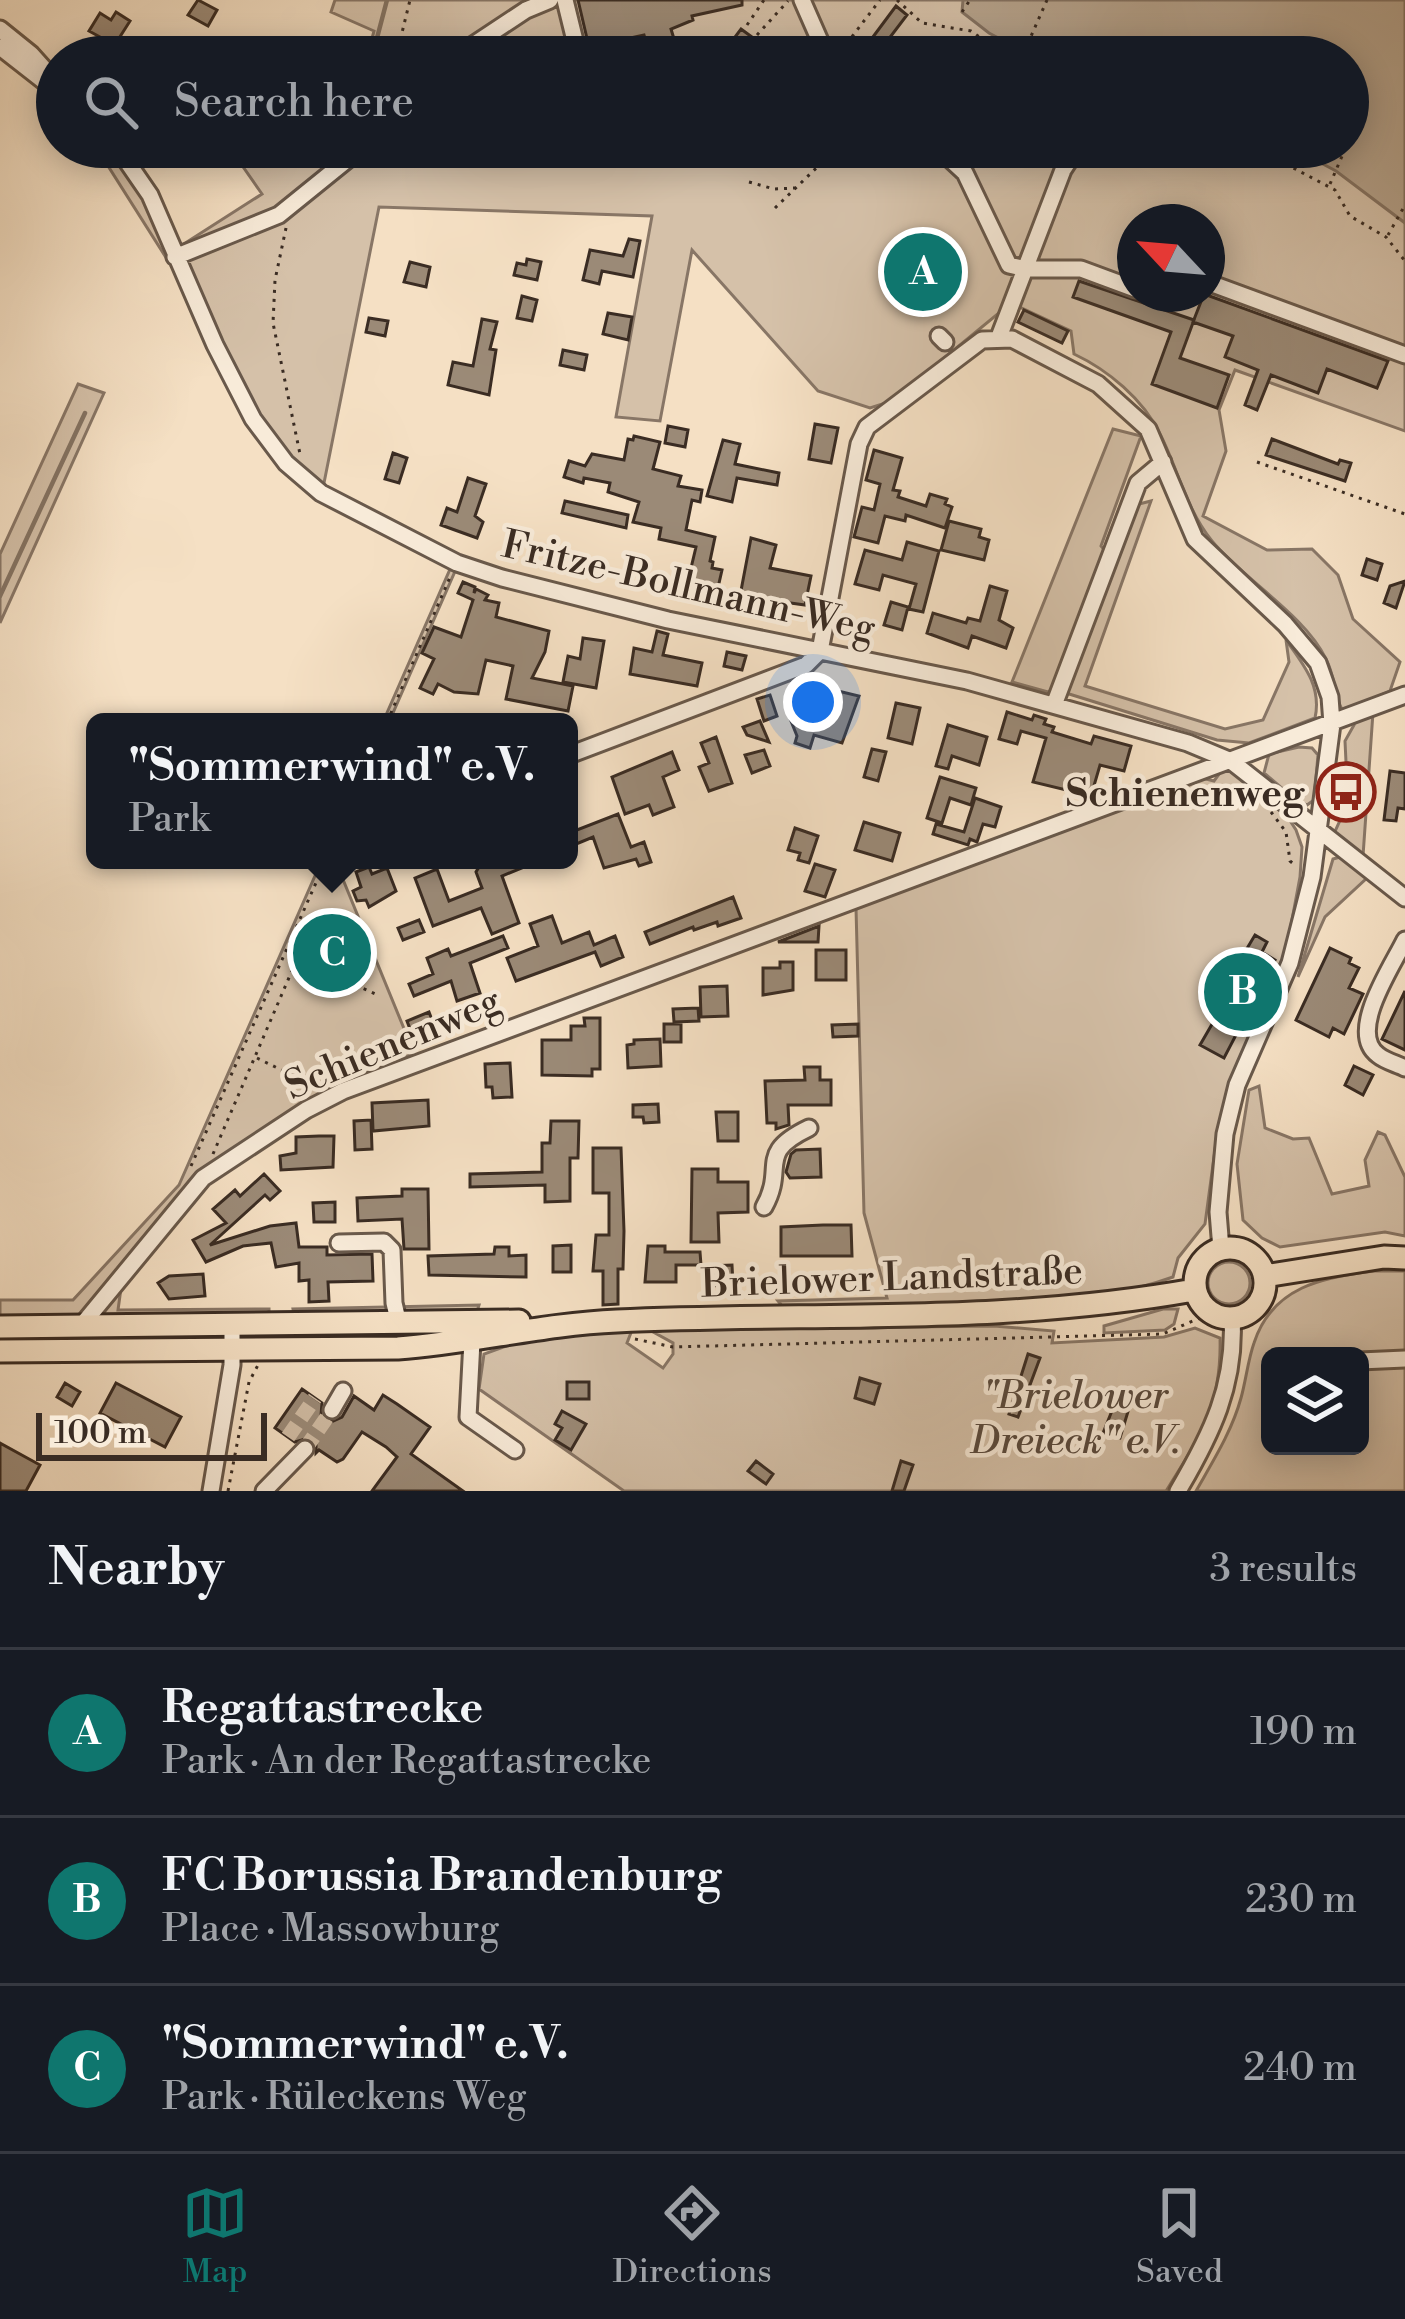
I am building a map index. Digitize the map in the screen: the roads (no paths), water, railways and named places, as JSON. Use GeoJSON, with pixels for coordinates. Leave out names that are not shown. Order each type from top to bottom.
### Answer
{"type":"FeatureCollection","features":[{"type":"Feature","properties":{"kind":"main road"},"geometry":{"type":"LineString","coordinates":[[1221,1249],[1248,1252],[1265,1276],[1258,1304],[1243,1316],[1222,1315],[1195,1289],[1202,1260],[1221,1249]]}},
{"type":"Feature","properties":{"kind":"main road"},"geometry":{"type":"LineString","coordinates":[[1265,1276],[1340,1262],[1405,1258]]}},
{"type":"Feature","properties":{"kind":"main road","name":"Brielower Landstraße"},"geometry":{"type":"LineString","coordinates":[[0,1351],[232,1357],[472,1341],[591,1322],[1022,1313],[1122,1303],[1195,1289]]}},
{"type":"Feature","properties":{"kind":"main road","name":"Brielower Landstraße"},"geometry":{"type":"LineString","coordinates":[[0,1327],[591,1322]]}},
{"type":"Feature","properties":{"kind":"street"},"geometry":{"type":"LineString","coordinates":[[487,36],[550,0]]}},
{"type":"Feature","properties":{"kind":"street"},"geometry":{"type":"LineString","coordinates":[[565,0],[574,36]]}},
{"type":"Feature","properties":{"kind":"street"},"geometry":{"type":"LineString","coordinates":[[802,0],[818,36]]}},
{"type":"Feature","properties":{"kind":"street"},"geometry":{"type":"LineString","coordinates":[[0,29],[36,60]]}},
{"type":"Feature","properties":{"kind":"street"},"geometry":{"type":"LineString","coordinates":[[0,47],[36,72]]}},
{"type":"Feature","properties":{"kind":"street","name":"Fritze-Bollmann-Weg"},"geometry":{"type":"LineString","coordinates":[[131,168],[149,195],[253,419],[286,464],[321,494],[457,563],[588,602],[967,681],[1188,742],[1231,761],[1405,898]]}},
{"type":"Feature","properties":{"kind":"street"},"geometry":{"type":"LineString","coordinates":[[176,257],[279,215],[336,168]]}},
{"type":"Feature","properties":{"kind":"street"},"geometry":{"type":"LineString","coordinates":[[960,168],[1009,265],[1081,269],[1117,282]]}},
{"type":"Feature","properties":{"kind":"street"},"geometry":{"type":"LineString","coordinates":[[999,337],[1064,168]]}},
{"type":"Feature","properties":{"kind":"street"},"geometry":{"type":"LineString","coordinates":[[1225,289],[1405,355]]}},
{"type":"Feature","properties":{"kind":"street"},"geometry":{"type":"LineString","coordinates":[[578,752],[806,665],[820,651],[859,444],[867,427],[982,340],[1012,339],[1098,383],[1148,430],[1195,539],[1285,624],[1318,663],[1330,698],[1332,724],[1312,878],[1290,963],[1237,1085],[1220,1169],[1221,1249]]}},
{"type":"Feature","properties":{"kind":"street"},"geometry":{"type":"LineString","coordinates":[[1054,705],[1138,483],[1163,462]]}},
{"type":"Feature","properties":{"kind":"street"},"geometry":{"type":"LineString","coordinates":[[1401,697],[1405,677]]}},
{"type":"Feature","properties":{"kind":"street","name":"Schienenweg"},"geometry":{"type":"LineString","coordinates":[[81,1326],[188,1191],[305,1110],[381,1075],[1401,697]]}},
{"type":"Feature","properties":{"kind":"street"},"geometry":{"type":"LineString","coordinates":[[1405,940],[1366,1022],[1365,1038],[1376,1054],[1405,1068]]}},
{"type":"Feature","properties":{"kind":"street"},"geometry":{"type":"LineString","coordinates":[[764,1207],[773,1187],[778,1147],[809,1128]]}},
{"type":"Feature","properties":{"kind":"street"},"geometry":{"type":"LineString","coordinates":[[339,1243],[383,1242],[392,1250],[399,1324]]}},
{"type":"Feature","properties":{"kind":"street"},"geometry":{"type":"LineString","coordinates":[[1178,1491],[1209,1438],[1232,1369],[1222,1315]]}},
{"type":"Feature","properties":{"kind":"street"},"geometry":{"type":"LineString","coordinates":[[211,1491],[232,1357],[232,1325]]}},
{"type":"Feature","properties":{"kind":"street"},"geometry":{"type":"LineString","coordinates":[[472,1341],[468,1417],[515,1450]]}},
{"type":"Feature","properties":{"kind":"street"},"geometry":{"type":"LineString","coordinates":[[1369,1360],[1405,1359]]}},
{"type":"Feature","properties":{"kind":"street"},"geometry":{"type":"LineString","coordinates":[[332,1410],[344,1391]]}},
{"type":"Feature","properties":{"kind":"street"},"geometry":{"type":"LineString","coordinates":[[264,1491],[305,1449]]}},
{"type":"Feature","properties":{"kind":"waterway"},"geometry":{"type":"LineString","coordinates":[[378,36],[387,0]]}},
{"type":"Feature","properties":{"kind":"waterway"},"geometry":{"type":"LineString","coordinates":[[0,596],[85,413]]}},
{"type":"Feature","properties":{"kind":"tunnel"},"geometry":{"type":"LineString","coordinates":[[288,1437],[315,1398]]}},
{"type":"Feature","properties":{"kind":"tunnel"},"geometry":{"type":"LineString","coordinates":[[305,1449],[332,1410]]}},
{"type":"Feature","properties":{"kind":"place","name":"Regattastrecke"},"geometry":{"type":"Point","coordinates":[923,272]}},
{"type":"Feature","properties":{"kind":"place","name":"Schienenweg"},"geometry":{"type":"Point","coordinates":[1346,792]}},
{"type":"Feature","properties":{"kind":"place","name":"\"Sommerwind\" e.V."},"geometry":{"type":"Point","coordinates":[332,953]}},
{"type":"Feature","properties":{"kind":"place","name":"FC Borussia Brandenburg"},"geometry":{"type":"Point","coordinates":[1243,992]}},
{"type":"Feature","properties":{"kind":"park label","name":"\"Brielower Dreieck\" e.V."},"geometry":{"type":"Point","coordinates":[1075,1416]}}]}
